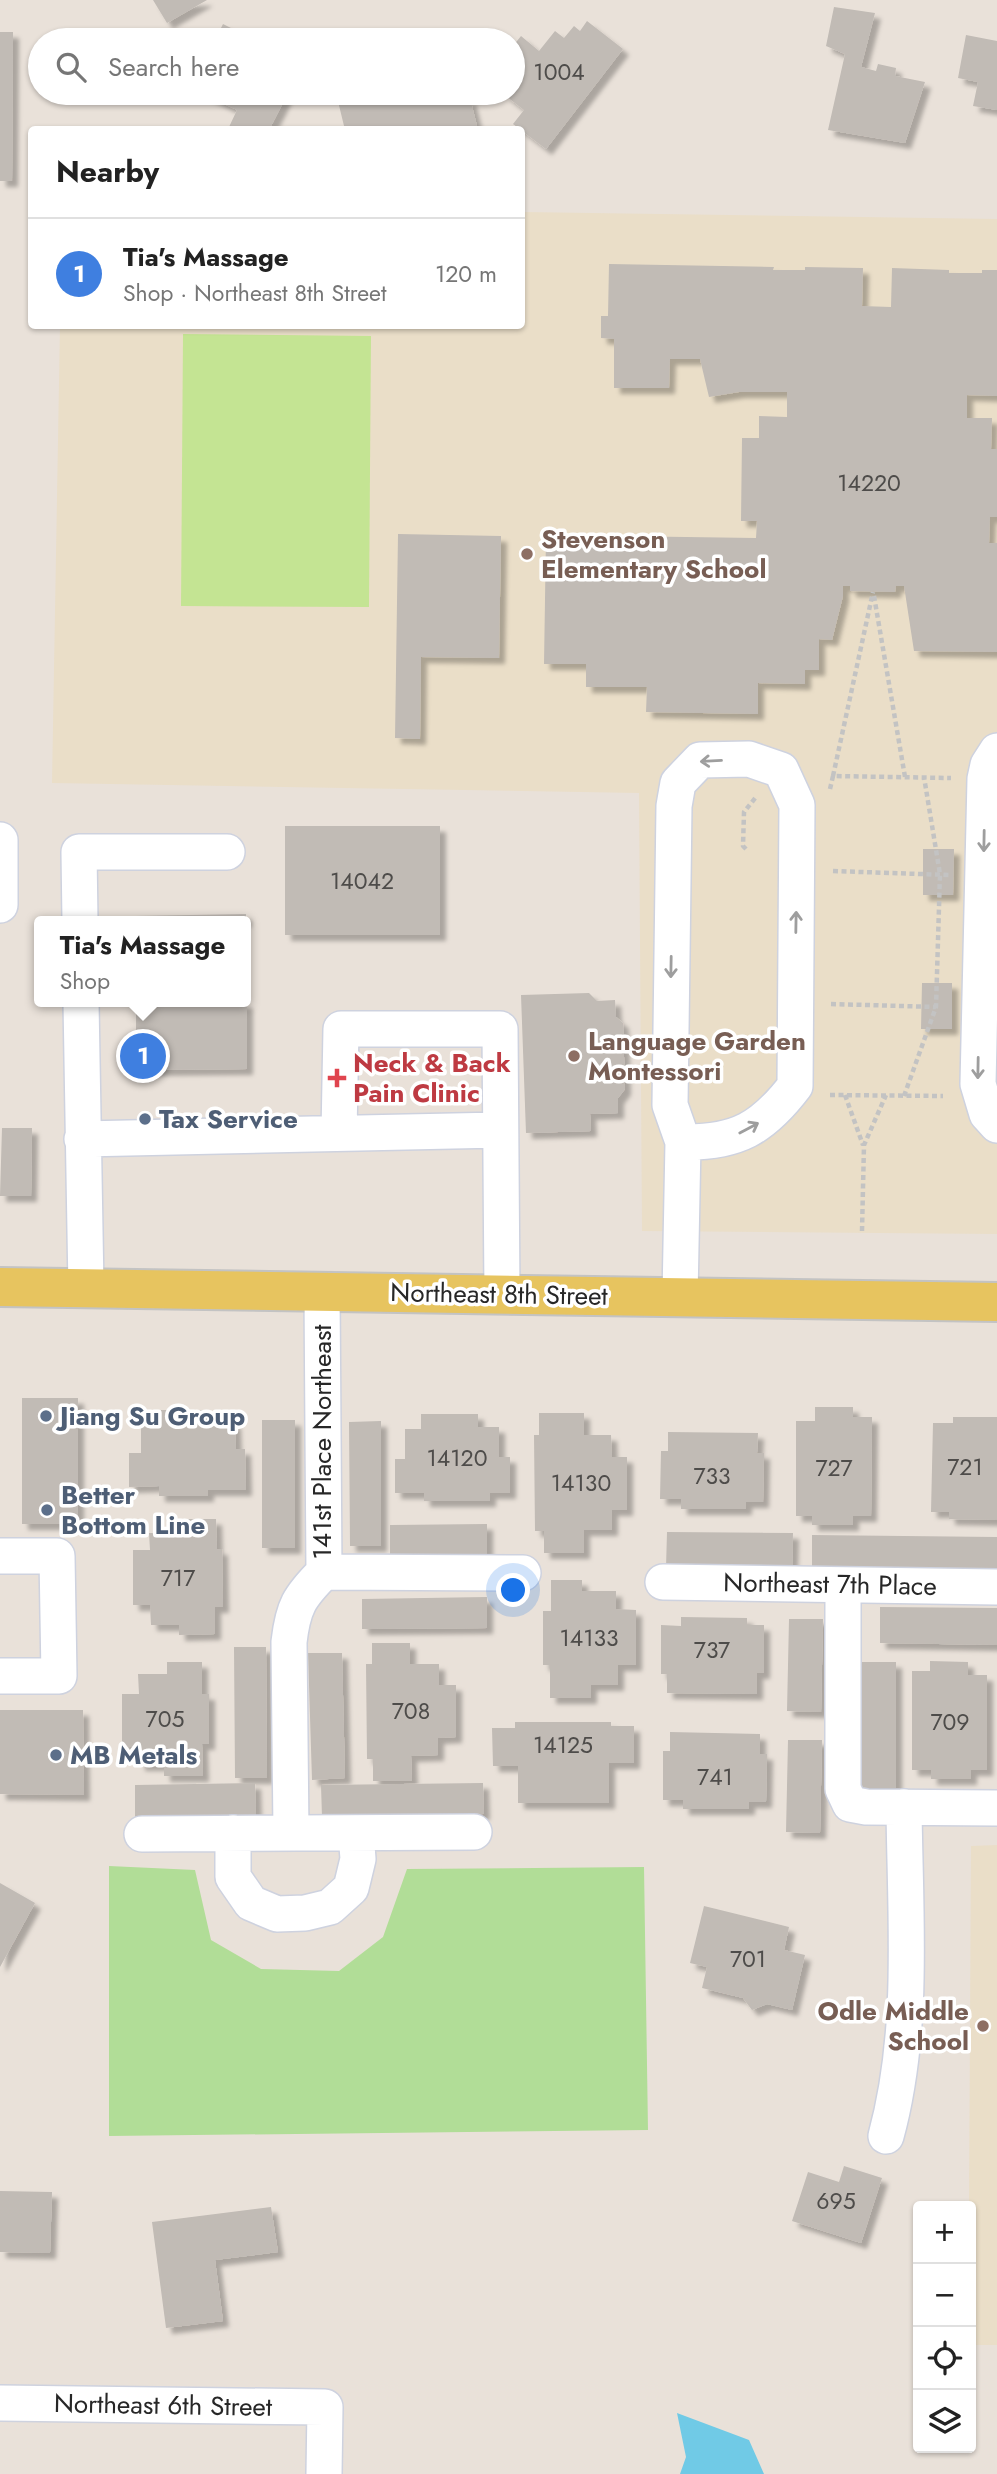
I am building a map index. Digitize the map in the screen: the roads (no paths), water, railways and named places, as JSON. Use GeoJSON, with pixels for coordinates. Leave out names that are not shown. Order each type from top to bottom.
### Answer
{"type":"FeatureCollection","features":[{"type":"Feature","properties":{"kind":"main road","name":"Northeast 8th Street"},"geometry":{"type":"LineString","coordinates":[[0,1287],[997,1302]]}},
{"type":"Feature","properties":{"kind":"street"},"geometry":{"type":"LineString","coordinates":[[997,751],[988,765],[985,779],[978,1084],[987,1114],[997,1125]]}},
{"type":"Feature","properties":{"kind":"street"},"geometry":{"type":"LineString","coordinates":[[680,1297],[684,1142],[670,1105],[673,820],[676,795],[678,783],[700,760],[748,759],[781,770],[797,805],[795,1086],[778,1108],[749,1130],[714,1142],[684,1142]]}},
{"type":"Feature","properties":{"kind":"street"},"geometry":{"type":"LineString","coordinates":[[0,840],[0,905]]}},
{"type":"Feature","properties":{"kind":"street"},"geometry":{"type":"LineString","coordinates":[[80,916],[79,852],[227,852]]}},
{"type":"Feature","properties":{"kind":"street"},"geometry":{"type":"LineString","coordinates":[[81,1007],[86,1288]]}},
{"type":"Feature","properties":{"kind":"street"},"geometry":{"type":"LineString","coordinates":[[339,1133],[341,1029],[500,1029],[502,1294]]}},
{"type":"Feature","properties":{"kind":"street"},"geometry":{"type":"LineString","coordinates":[[82,1139],[500,1130]]}},
{"type":"Feature","properties":{"kind":"street","name":"141st Place Northeast"},"geometry":{"type":"LineString","coordinates":[[291,1833],[290,1629],[292,1616],[303,1592],[324,1572],[322,1292]]}},
{"type":"Feature","properties":{"kind":"street"},"geometry":{"type":"LineString","coordinates":[[0,1556],[57,1556],[60,1676],[0,1676]]}},
{"type":"Feature","properties":{"kind":"street"},"geometry":{"type":"LineString","coordinates":[[324,1572],[523,1573]]}},
{"type":"Feature","properties":{"kind":"street","name":"Northeast 7th Place"},"geometry":{"type":"LineString","coordinates":[[663,1582],[997,1587]]}},
{"type":"Feature","properties":{"kind":"street"},"geometry":{"type":"LineString","coordinates":[[844,1585],[843,1789],[850,1804],[866,1808],[997,1808]]}},
{"type":"Feature","properties":{"kind":"street"},"geometry":{"type":"LineString","coordinates":[[886,2136],[897,2096],[904,2039],[904,1808]]}},
{"type":"Feature","properties":{"kind":"street"},"geometry":{"type":"LineString","coordinates":[[142,1833],[474,1832]]}},
{"type":"Feature","properties":{"kind":"street"},"geometry":{"type":"LineString","coordinates":[[233,1833],[233,1877],[251,1903],[277,1914],[305,1913],[330,1907],[351,1888],[358,1859],[356,1833]]}},
{"type":"Feature","properties":{"kind":"street","name":"Northeast 6th Street"},"geometry":{"type":"LineString","coordinates":[[0,2403],[326,2407],[324,2474]]}},
{"type":"Feature","properties":{"kind":"water"},"geometry":{"type":"Polygon","coordinates":[[[677,2413],[749,2440],[764,2474],[680,2474],[686,2457],[677,2413]]]}},
{"type":"Feature","properties":{"kind":"place","name":"Stevenson Elementary School"},"geometry":{"type":"Point","coordinates":[527,554]}},
{"type":"Feature","properties":{"kind":"place","name":"Tia's Massage"},"geometry":{"type":"Point","coordinates":[143,1056]}},
{"type":"Feature","properties":{"kind":"place","name":"Language Garden Montessori"},"geometry":{"type":"Point","coordinates":[574,1056]}},
{"type":"Feature","properties":{"kind":"place","name":"Neck & Back Pain Clinic"},"geometry":{"type":"Point","coordinates":[337,1078]}},
{"type":"Feature","properties":{"kind":"place","name":"Tax Service"},"geometry":{"type":"Point","coordinates":[145,1119]}},
{"type":"Feature","properties":{"kind":"place","name":"Jiang Su Group"},"geometry":{"type":"Point","coordinates":[46,1416]}},
{"type":"Feature","properties":{"kind":"place","name":"Better Bottom Line"},"geometry":{"type":"Point","coordinates":[47,1510]}},
{"type":"Feature","properties":{"kind":"place","name":"MB Metals"},"geometry":{"type":"Point","coordinates":[56,1755]}},
{"type":"Feature","properties":{"kind":"place","name":"Odle Middle School"},"geometry":{"type":"Point","coordinates":[983,2026]}}]}
